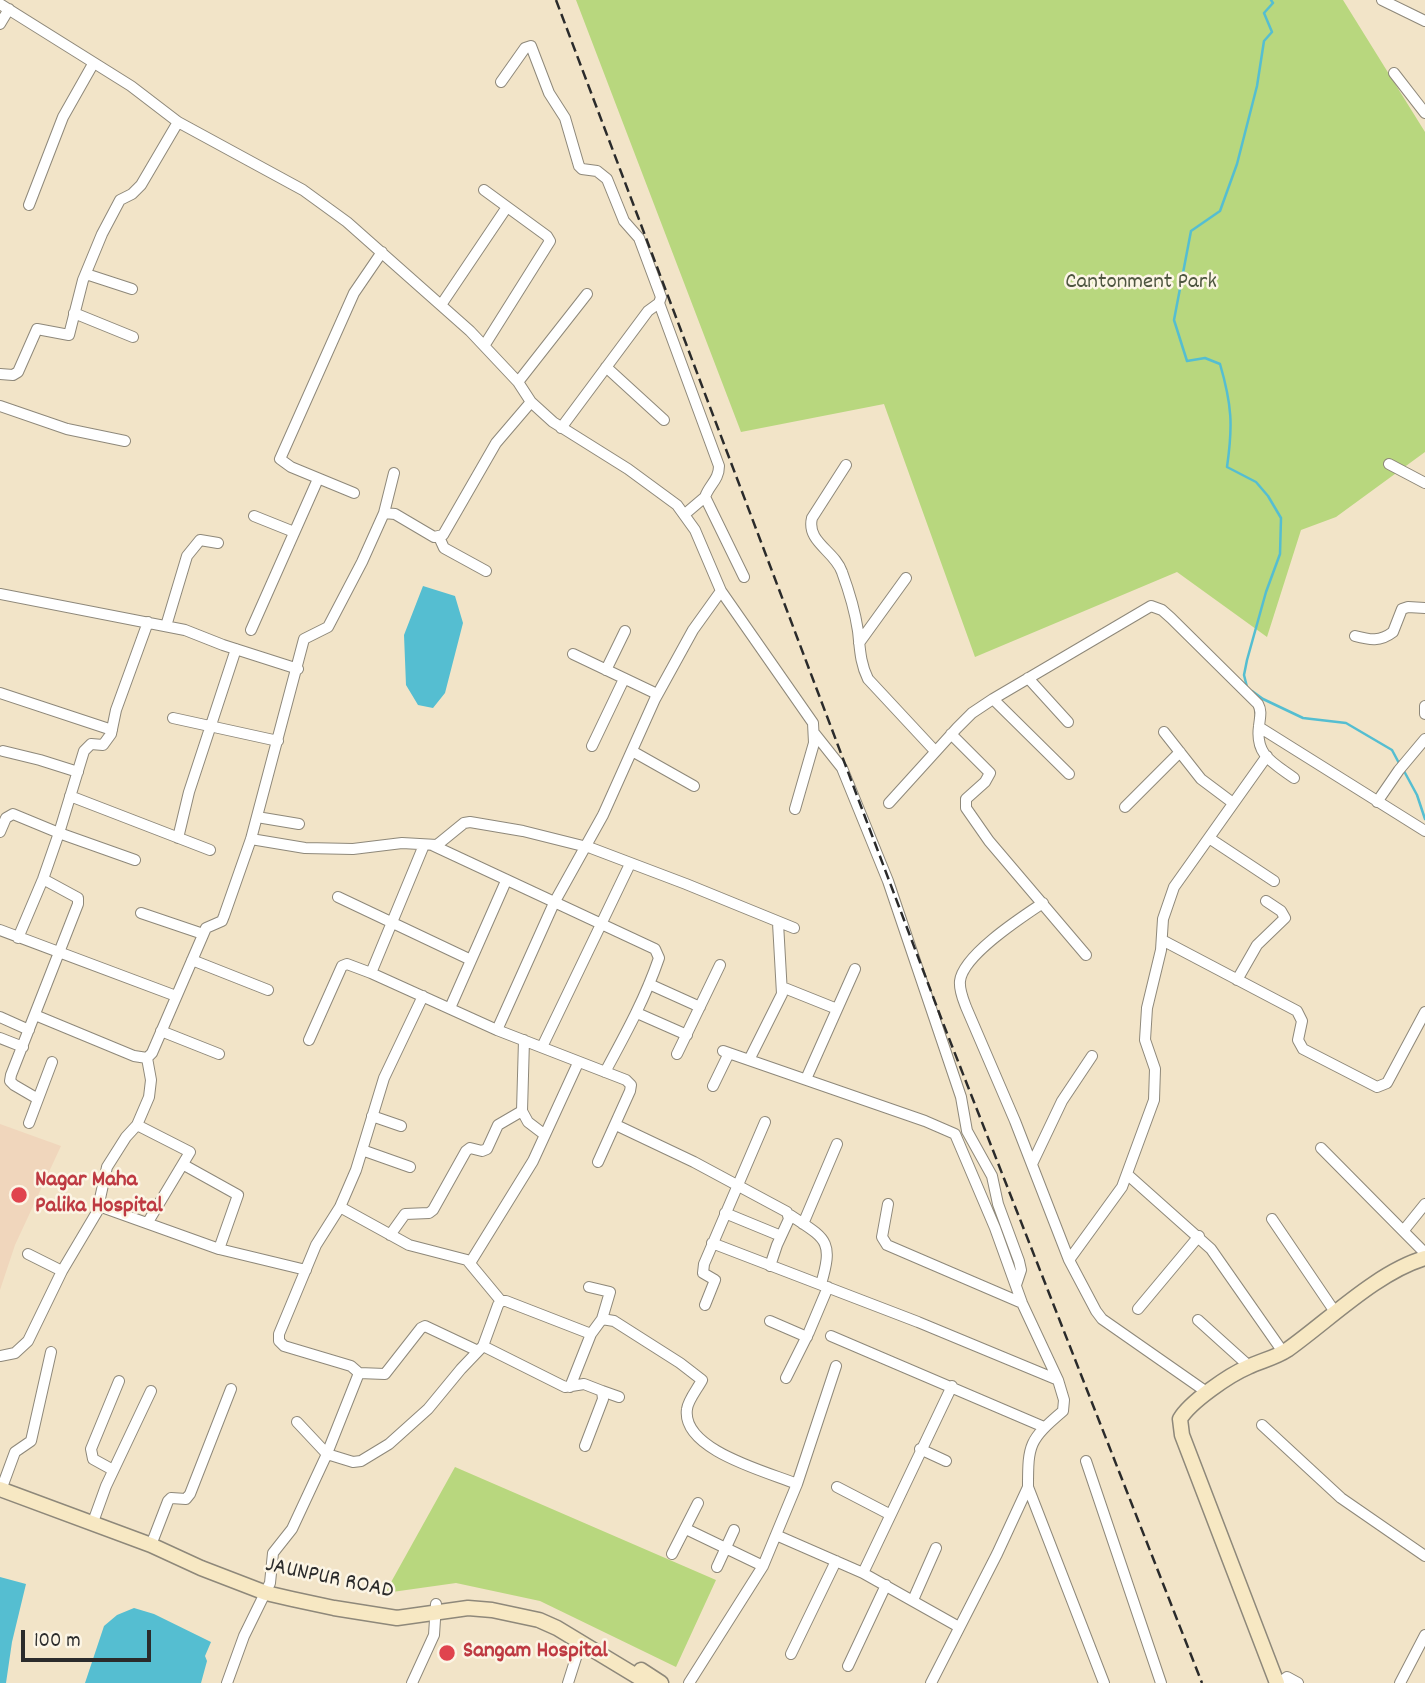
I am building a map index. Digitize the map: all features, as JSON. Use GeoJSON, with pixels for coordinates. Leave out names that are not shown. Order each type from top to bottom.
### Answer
{"type":"FeatureCollection","features":[{"type":"Feature","properties":{"kind":"street"},"geometry":{"type":"LineString","coordinates":[[1382,0],[1425,21]]}},
{"type":"Feature","properties":{"kind":"street"},"geometry":{"type":"LineString","coordinates":[[0,24],[4,6],[131,86],[178,122],[303,190],[347,222],[470,331],[518,382],[531,402],[561,428],[628,469],[677,505],[695,530],[721,591],[813,723],[815,734],[795,809]]}},
{"type":"Feature","properties":{"kind":"street"},"geometry":{"type":"LineString","coordinates":[[501,82],[525,48],[531,46],[549,93],[565,118],[579,166],[597,171],[607,179],[624,221],[639,238],[661,297],[561,428]]}},
{"type":"Feature","properties":{"kind":"street"},"geometry":{"type":"LineString","coordinates":[[29,205],[63,117],[93,64]]}},
{"type":"Feature","properties":{"kind":"street"},"geometry":{"type":"LineString","coordinates":[[1394,73],[1425,113]]}},
{"type":"Feature","properties":{"kind":"street"},"geometry":{"type":"LineString","coordinates":[[0,374],[13,375],[18,372],[37,328],[69,335],[86,274],[102,234],[120,200],[141,186],[178,122]]}},
{"type":"Feature","properties":{"kind":"street"},"geometry":{"type":"LineString","coordinates":[[484,190],[547,236],[550,242],[484,346]]}},
{"type":"Feature","properties":{"kind":"street"},"geometry":{"type":"LineString","coordinates":[[441,305],[507,207]]}},
{"type":"Feature","properties":{"kind":"street"},"geometry":{"type":"LineString","coordinates":[[354,494],[283,463],[281,455],[297,425],[354,293],[382,252]]}},
{"type":"Feature","properties":{"kind":"street"},"geometry":{"type":"LineString","coordinates":[[86,274],[132,289]]}},
{"type":"Feature","properties":{"kind":"street"},"geometry":{"type":"LineString","coordinates":[[518,382],[587,294]]}},
{"type":"Feature","properties":{"kind":"street"},"geometry":{"type":"LineString","coordinates":[[659,303],[719,466],[717,479],[707,490],[705,498],[685,514]]}},
{"type":"Feature","properties":{"kind":"street"},"geometry":{"type":"LineString","coordinates":[[74,313],[133,337]]}},
{"type":"Feature","properties":{"kind":"street"},"geometry":{"type":"LineString","coordinates":[[606,367],[664,420]]}},
{"type":"Feature","properties":{"kind":"street"},"geometry":{"type":"LineString","coordinates":[[384,513],[395,514],[434,537],[443,535],[496,443],[531,402]]}},
{"type":"Feature","properties":{"kind":"street"},"geometry":{"type":"LineString","coordinates":[[0,406],[66,429],[125,440]]}},
{"type":"Feature","properties":{"kind":"street"},"geometry":{"type":"LineString","coordinates":[[1389,464],[1425,483]]}},
{"type":"Feature","properties":{"kind":"street"},"geometry":{"type":"LineString","coordinates":[[846,465],[812,518],[809,528],[841,569],[855,615],[863,670],[868,679],[935,751]]}},
{"type":"Feature","properties":{"kind":"street"},"geometry":{"type":"LineString","coordinates":[[0,1356],[15,1353],[27,1340],[99,1206],[112,1156],[137,1125],[149,1097],[152,1080],[147,1058],[203,934],[208,925],[217,924],[224,916],[251,839],[304,639],[328,627],[384,513],[394,473]]}},
{"type":"Feature","properties":{"kind":"street"},"geometry":{"type":"LineString","coordinates":[[251,630],[318,478]]}},
{"type":"Feature","properties":{"kind":"street"},"geometry":{"type":"LineString","coordinates":[[705,498],[744,577]]}},
{"type":"Feature","properties":{"kind":"street"},"geometry":{"type":"LineString","coordinates":[[254,516],[294,532]]}},
{"type":"Feature","properties":{"kind":"street"},"geometry":{"type":"LineString","coordinates":[[439,537],[444,548],[486,571]]}},
{"type":"Feature","properties":{"kind":"street"},"geometry":{"type":"LineString","coordinates":[[166,626],[190,551],[201,540],[218,543]]}},
{"type":"Feature","properties":{"kind":"street"},"geometry":{"type":"LineString","coordinates":[[859,643],[906,578]]}},
{"type":"Feature","properties":{"kind":"street"},"geometry":{"type":"LineString","coordinates":[[497,1030],[554,903],[603,815],[657,694],[693,630],[721,591]]}},
{"type":"Feature","properties":{"kind":"street"},"geometry":{"type":"LineString","coordinates":[[0,594],[185,630],[298,668]]}},
{"type":"Feature","properties":{"kind":"street"},"geometry":{"type":"LineString","coordinates":[[890,803],[972,713],[1142,611],[1157,607],[1258,704],[1261,709],[1257,741],[1266,756],[1294,778]]}},
{"type":"Feature","properties":{"kind":"street"},"geometry":{"type":"LineString","coordinates":[[1408,607],[1425,615]]}},
{"type":"Feature","properties":{"kind":"street"},"geometry":{"type":"LineString","coordinates":[[1355,636],[1375,640],[1390,635],[1402,609],[1425,608]]}},
{"type":"Feature","properties":{"kind":"street"},"geometry":{"type":"LineString","coordinates":[[18,938],[43,879],[87,746],[103,745],[112,730],[116,710],[148,622]]}},
{"type":"Feature","properties":{"kind":"street"},"geometry":{"type":"LineString","coordinates":[[606,670],[625,631]]}},
{"type":"Feature","properties":{"kind":"street"},"geometry":{"type":"LineString","coordinates":[[178,838],[189,792],[236,649]]}},
{"type":"Feature","properties":{"kind":"street"},"geometry":{"type":"LineString","coordinates":[[573,654],[657,694]]}},
{"type":"Feature","properties":{"kind":"street"},"geometry":{"type":"LineString","coordinates":[[1028,678],[1068,722]]}},
{"type":"Feature","properties":{"kind":"street"},"geometry":{"type":"LineString","coordinates":[[592,746],[624,679]]}},
{"type":"Feature","properties":{"kind":"street"},"geometry":{"type":"LineString","coordinates":[[0,693],[112,730]]}},
{"type":"Feature","properties":{"kind":"street"},"geometry":{"type":"LineString","coordinates":[[993,699],[1069,774]]}},
{"type":"Feature","properties":{"kind":"street"},"geometry":{"type":"LineString","coordinates":[[1425,706],[1425,714]]}},
{"type":"Feature","properties":{"kind":"street"},"geometry":{"type":"LineString","coordinates":[[173,718],[278,741]]}},
{"type":"Feature","properties":{"kind":"street"},"geometry":{"type":"LineString","coordinates":[[1259,727],[1425,831]]}},
{"type":"Feature","properties":{"kind":"street"},"geometry":{"type":"LineString","coordinates":[[1164,732],[1201,779],[1233,803]]}},
{"type":"Feature","properties":{"kind":"street"},"geometry":{"type":"LineString","coordinates":[[815,734],[842,768],[890,887],[961,1097],[967,1131],[992,1176],[998,1203],[1019,1261],[1021,1270],[1016,1285]]}},
{"type":"Feature","properties":{"kind":"street"},"geometry":{"type":"LineString","coordinates":[[951,734],[990,773],[985,782],[966,799],[966,808],[989,841],[1086,955]]}},
{"type":"Feature","properties":{"kind":"street"},"geometry":{"type":"LineString","coordinates":[[1377,802],[1425,739]]}},
{"type":"Feature","properties":{"kind":"street"},"geometry":{"type":"LineString","coordinates":[[3,751],[78,772]]}},
{"type":"Feature","properties":{"kind":"street"},"geometry":{"type":"LineString","coordinates":[[632,751],[694,786]]}},
{"type":"Feature","properties":{"kind":"street"},"geometry":{"type":"LineString","coordinates":[[1125,807],[1180,752]]}},
{"type":"Feature","properties":{"kind":"street"},"geometry":{"type":"LineString","coordinates":[[1069,1260],[1116,1198],[1128,1175],[1154,1100],[1155,1069],[1147,1048],[1145,1031],[1148,998],[1162,940],[1163,919],[1174,887],[1266,756]]}},
{"type":"Feature","properties":{"kind":"street"},"geometry":{"type":"LineString","coordinates":[[70,796],[210,850]]}},
{"type":"Feature","properties":{"kind":"street"},"geometry":{"type":"LineString","coordinates":[[1,827],[8,815],[13,814],[135,860]]}},
{"type":"Feature","properties":{"kind":"street"},"geometry":{"type":"LineString","coordinates":[[257,817],[299,824]]}},
{"type":"Feature","properties":{"kind":"street"},"geometry":{"type":"LineString","coordinates":[[251,839],[305,848],[353,849],[402,843],[428,845],[440,843],[459,825],[470,822],[523,831],[584,846],[794,928]]}},
{"type":"Feature","properties":{"kind":"street"},"geometry":{"type":"LineString","coordinates":[[1209,838],[1274,881]]}},
{"type":"Feature","properties":{"kind":"street"},"geometry":{"type":"LineString","coordinates":[[428,845],[654,950],[659,958],[649,984],[637,1013],[605,1072]]}},
{"type":"Feature","properties":{"kind":"street"},"geometry":{"type":"LineString","coordinates":[[371,973],[428,845]]}},
{"type":"Feature","properties":{"kind":"street"},"geometry":{"type":"LineString","coordinates":[[542,1047],[631,864]]}},
{"type":"Feature","properties":{"kind":"street"},"geometry":{"type":"LineString","coordinates":[[38,1099],[10,1081],[78,898],[43,879]]}},
{"type":"Feature","properties":{"kind":"street"},"geometry":{"type":"LineString","coordinates":[[450,1008],[506,881]]}},
{"type":"Feature","properties":{"kind":"street"},"geometry":{"type":"LineString","coordinates":[[338,897],[471,960]]}},
{"type":"Feature","properties":{"kind":"street"},"geometry":{"type":"LineString","coordinates":[[1237,980],[1257,945],[1285,918],[1281,911],[1266,901]]}},
{"type":"Feature","properties":{"kind":"street"},"geometry":{"type":"LineString","coordinates":[[1043,902],[997,935],[963,970],[960,980],[965,1007],[1032,1164],[1069,1260],[1096,1311],[1102,1319],[1208,1393]]}},
{"type":"Feature","properties":{"kind":"street"},"geometry":{"type":"LineString","coordinates":[[141,913],[203,934]]}},
{"type":"Feature","properties":{"kind":"street"},"geometry":{"type":"LineString","coordinates":[[749,1060],[782,995],[778,923]]}},
{"type":"Feature","properties":{"kind":"street"},"geometry":{"type":"LineString","coordinates":[[0,930],[176,996]]}},
{"type":"Feature","properties":{"kind":"street"},"geometry":{"type":"LineString","coordinates":[[1162,940],[1301,1015],[1298,1040],[1303,1049],[1377,1087],[1387,1083],[1425,1012]]}},
{"type":"Feature","properties":{"kind":"street"},"geometry":{"type":"LineString","coordinates":[[192,960],[268,990]]}},
{"type":"Feature","properties":{"kind":"street"},"geometry":{"type":"LineString","coordinates":[[309,1040],[342,966],[347,964],[497,1030],[626,1080],[631,1085],[630,1091],[598,1162]]}},
{"type":"Feature","properties":{"kind":"street"},"geometry":{"type":"LineString","coordinates":[[677,1054],[720,965]]}},
{"type":"Feature","properties":{"kind":"street"},"geometry":{"type":"LineString","coordinates":[[806,1080],[855,968]]}},
{"type":"Feature","properties":{"kind":"street"},"geometry":{"type":"LineString","coordinates":[[649,984],[700,1007]]}},
{"type":"Feature","properties":{"kind":"street"},"geometry":{"type":"LineString","coordinates":[[782,987],[837,1009]]}},
{"type":"Feature","properties":{"kind":"street"},"geometry":{"type":"LineString","coordinates":[[423,996],[384,1078],[362,1150],[340,1207],[320,1238],[279,1334],[279,1341],[295,1351],[351,1366],[359,1373],[385,1374],[425,1326],[569,1387],[584,1384],[619,1397]]}},
{"type":"Feature","properties":{"kind":"street"},"geometry":{"type":"LineString","coordinates":[[637,1013],[687,1035]]}},
{"type":"Feature","properties":{"kind":"street"},"geometry":{"type":"LineString","coordinates":[[34,1015],[134,1056],[147,1058]]}},
{"type":"Feature","properties":{"kind":"street"},"geometry":{"type":"LineString","coordinates":[[0,1017],[29,1030]]}},
{"type":"Feature","properties":{"kind":"street"},"geometry":{"type":"LineString","coordinates":[[161,1031],[219,1054]]}},
{"type":"Feature","properties":{"kind":"street"},"geometry":{"type":"LineString","coordinates":[[0,1038],[23,1047]]}},
{"type":"Feature","properties":{"kind":"street"},"geometry":{"type":"LineString","coordinates":[[524,1040],[522,1111],[528,1122],[545,1135]]}},
{"type":"Feature","properties":{"kind":"street"},"geometry":{"type":"LineString","coordinates":[[713,1086],[726,1052],[925,1121],[955,1134],[995,1228],[1022,1303],[1058,1380],[1065,1406],[1032,1441],[1028,1453],[1028,1488],[1104,1683]]}},
{"type":"Feature","properties":{"kind":"street"},"geometry":{"type":"LineString","coordinates":[[1032,1164],[1062,1101],[1092,1056]]}},
{"type":"Feature","properties":{"kind":"street"},"geometry":{"type":"LineString","coordinates":[[29,1123],[52,1062]]}},
{"type":"Feature","properties":{"kind":"street"},"geometry":{"type":"LineString","coordinates":[[470,1263],[533,1161],[578,1063]]}},
{"type":"Feature","properties":{"kind":"street"},"geometry":{"type":"LineString","coordinates":[[390,1235],[405,1214],[429,1213],[433,1210],[466,1151],[470,1148],[482,1151],[487,1149],[498,1125],[522,1111]]}},
{"type":"Feature","properties":{"kind":"street"},"geometry":{"type":"LineString","coordinates":[[372,1116],[401,1126]]}},
{"type":"Feature","properties":{"kind":"street"},"geometry":{"type":"LineString","coordinates":[[705,1305],[715,1280],[702,1270],[765,1122]]}},
{"type":"Feature","properties":{"kind":"street"},"geometry":{"type":"LineString","coordinates":[[137,1125],[188,1150],[190,1155],[148,1222]]}},
{"type":"Feature","properties":{"kind":"street"},"geometry":{"type":"LineString","coordinates":[[615,1125],[694,1162],[790,1216],[817,1234],[827,1248],[829,1259],[825,1286],[807,1337],[786,1378]]}},
{"type":"Feature","properties":{"kind":"street"},"geometry":{"type":"LineString","coordinates":[[803,1224],[837,1144]]}},
{"type":"Feature","properties":{"kind":"street"},"geometry":{"type":"LineString","coordinates":[[1298,1683],[1287,1677],[1278,1683],[1179,1426],[1183,1413],[1208,1393],[1249,1366],[1283,1352],[1335,1312],[1400,1268],[1425,1255],[1404,1230],[1321,1148]]}},
{"type":"Feature","properties":{"kind":"street"},"geometry":{"type":"LineString","coordinates":[[362,1150],[410,1167]]}},
{"type":"Feature","properties":{"kind":"street"},"geometry":{"type":"LineString","coordinates":[[184,1165],[238,1195],[219,1249]]}},
{"type":"Feature","properties":{"kind":"street"},"geometry":{"type":"LineString","coordinates":[[1128,1175],[1199,1236],[1223,1262],[1283,1352]]}},
{"type":"Feature","properties":{"kind":"street"},"geometry":{"type":"LineString","coordinates":[[888,1204],[882,1237],[887,1245],[1022,1303]]}},
{"type":"Feature","properties":{"kind":"street"},"geometry":{"type":"LineString","coordinates":[[1404,1230],[1425,1205]]}},
{"type":"Feature","properties":{"kind":"street"},"geometry":{"type":"LineString","coordinates":[[99,1206],[219,1249],[306,1270]]}},
{"type":"Feature","properties":{"kind":"street"},"geometry":{"type":"LineString","coordinates":[[340,1207],[409,1245],[470,1263],[502,1301],[514,1303],[591,1334]]}},
{"type":"Feature","properties":{"kind":"street"},"geometry":{"type":"LineString","coordinates":[[725,1213],[781,1236]]}},
{"type":"Feature","properties":{"kind":"street"},"geometry":{"type":"LineString","coordinates":[[770,1266],[790,1216]]}},
{"type":"Feature","properties":{"kind":"street"},"geometry":{"type":"LineString","coordinates":[[1272,1219],[1335,1312]]}},
{"type":"Feature","properties":{"kind":"street"},"geometry":{"type":"LineString","coordinates":[[1138,1309],[1199,1236]]}},
{"type":"Feature","properties":{"kind":"street"},"geometry":{"type":"LineString","coordinates":[[712,1243],[1058,1380]]}},
{"type":"Feature","properties":{"kind":"street"},"geometry":{"type":"LineString","coordinates":[[27,1254],[62,1271]]}},
{"type":"Feature","properties":{"kind":"street"},"geometry":{"type":"LineString","coordinates":[[569,1387],[591,1334],[602,1319],[610,1293],[589,1287]]}},
{"type":"Feature","properties":{"kind":"street"},"geometry":{"type":"LineString","coordinates":[[297,1422],[327,1454],[354,1462],[361,1461],[389,1444],[428,1409],[481,1349],[502,1301]]}},
{"type":"Feature","properties":{"kind":"street"},"geometry":{"type":"LineString","coordinates":[[602,1319],[614,1321],[680,1363],[702,1381],[687,1409],[691,1430],[712,1450],[797,1483]]}},
{"type":"Feature","properties":{"kind":"street"},"geometry":{"type":"LineString","coordinates":[[1198,1320],[1249,1366]]}},
{"type":"Feature","properties":{"kind":"street"},"geometry":{"type":"LineString","coordinates":[[770,1321],[807,1337]]}},
{"type":"Feature","properties":{"kind":"street"},"geometry":{"type":"LineString","coordinates":[[831,1336],[1044,1427]]}},
{"type":"Feature","properties":{"kind":"street"},"geometry":{"type":"LineString","coordinates":[[1,1490],[15,1452],[31,1441],[51,1352]]}},
{"type":"Feature","properties":{"kind":"street"},"geometry":{"type":"LineString","coordinates":[[689,1683],[762,1566],[797,1483],[836,1366]]}},
{"type":"Feature","properties":{"kind":"street"},"geometry":{"type":"LineString","coordinates":[[227,1683],[244,1636],[266,1593],[272,1576],[273,1553],[292,1530],[327,1454],[359,1373]]}},
{"type":"Feature","properties":{"kind":"street"},"geometry":{"type":"LineString","coordinates":[[113,1470],[93,1459],[90,1449],[119,1381]]}},
{"type":"Feature","properties":{"kind":"street"},"geometry":{"type":"LineString","coordinates":[[863,1573],[952,1386]]}},
{"type":"Feature","properties":{"kind":"street"},"geometry":{"type":"LineString","coordinates":[[151,1545],[168,1501],[171,1498],[186,1499],[190,1494],[231,1389]]}},
{"type":"Feature","properties":{"kind":"street"},"geometry":{"type":"LineString","coordinates":[[93,1522],[113,1470],[151,1391]]}},
{"type":"Feature","properties":{"kind":"street"},"geometry":{"type":"LineString","coordinates":[[585,1447],[603,1399],[602,1391]]}},
{"type":"Feature","properties":{"kind":"street"},"geometry":{"type":"LineString","coordinates":[[1262,1424],[1341,1499],[1425,1556]]}},
{"type":"Feature","properties":{"kind":"street"},"geometry":{"type":"LineString","coordinates":[[920,1449],[946,1461]]}},
{"type":"Feature","properties":{"kind":"street"},"geometry":{"type":"LineString","coordinates":[[1086,1461],[1161,1683]]}},
{"type":"Feature","properties":{"kind":"street"},"geometry":{"type":"LineString","coordinates":[[837,1487],[889,1514]]}},
{"type":"Feature","properties":{"kind":"street"},"geometry":{"type":"LineString","coordinates":[[931,1683],[1028,1488]]}},
{"type":"Feature","properties":{"kind":"street","name":"JAUNPUR ROAD"},"geometry":{"type":"LineString","coordinates":[[1,1490],[93,1522],[266,1593],[382,1615],[398,1608],[436,1608]]}},
{"type":"Feature","properties":{"kind":"street"},"geometry":{"type":"LineString","coordinates":[[673,1554],[698,1503]]}},
{"type":"Feature","properties":{"kind":"street"},"geometry":{"type":"LineString","coordinates":[[686,1530],[762,1566]]}},
{"type":"Feature","properties":{"kind":"street"},"geometry":{"type":"LineString","coordinates":[[717,1567],[734,1530]]}},
{"type":"Feature","properties":{"kind":"street"},"geometry":{"type":"LineString","coordinates":[[776,1535],[863,1573],[959,1627]]}},
{"type":"Feature","properties":{"kind":"street"},"geometry":{"type":"LineString","coordinates":[[914,1600],[936,1548]]}},
{"type":"Feature","properties":{"kind":"street"},"geometry":{"type":"LineString","coordinates":[[791,1654],[836,1561]]}},
{"type":"Feature","properties":{"kind":"street"},"geometry":{"type":"LineString","coordinates":[[848,1667],[886,1585]]}},
{"type":"Feature","properties":{"kind":"street"},"geometry":{"type":"LineString","coordinates":[[436,1608],[475,1601],[522,1607],[544,1614],[569,1624],[662,1683]]}},
{"type":"Feature","properties":{"kind":"street"},"geometry":{"type":"LineString","coordinates":[[436,1608],[479,1609],[519,1615],[557,1628],[648,1683]]}},
{"type":"Feature","properties":{"kind":"street"},"geometry":{"type":"LineString","coordinates":[[412,1683],[431,1646],[436,1608]]}},
{"type":"Feature","properties":{"kind":"street"},"geometry":{"type":"LineString","coordinates":[[1400,1683],[1425,1635]]}},
{"type":"Feature","properties":{"kind":"street"},"geometry":{"type":"LineString","coordinates":[[568,1683],[581,1642]]}},
{"type":"Feature","properties":{"kind":"shaded area","name":"Nagar Maha Palika Hospital"},"geometry":{"type":"Polygon","coordinates":[[[0,1124],[61,1146],[15,1245],[0,1290],[0,1124]]]}},
{"type":"Feature","properties":{"kind":"green space","name":"Cantonment Park"},"geometry":{"type":"Polygon","coordinates":[[[576,0],[1343,0],[1425,132],[1425,452],[1336,517],[1301,530],[1267,637],[1177,572],[975,657],[884,404],[741,432],[576,0]]]}},
{"type":"Feature","properties":{"kind":"green space"},"geometry":{"type":"Polygon","coordinates":[[[455,1467],[716,1580],[676,1667],[540,1601],[456,1583],[385,1593],[455,1467]]]}},
{"type":"Feature","properties":{"kind":"water"},"geometry":{"type":"Polygon","coordinates":[[[423,586],[455,596],[463,623],[445,693],[433,708],[418,705],[406,685],[404,635],[423,586]]]}},
{"type":"Feature","properties":{"kind":"water"},"geometry":{"type":"Polygon","coordinates":[[[0,1577],[26,1584],[12,1642],[6,1683],[0,1683],[0,1577]]]}},
{"type":"Feature","properties":{"kind":"water"},"geometry":{"type":"Polygon","coordinates":[[[134,1608],[154,1614],[211,1642],[205,1656],[207,1661],[201,1683],[85,1683],[104,1626],[117,1615],[134,1608]]]}},
{"type":"Feature","properties":{"kind":"waterway"},"geometry":{"type":"LineString","coordinates":[[1247,687],[1244,675],[1247,660],[1280,554],[1281,518],[1256,482],[1227,467],[1230,416],[1220,364],[1205,358],[1187,361],[1174,320],[1191,231],[1220,211],[1237,164],[1257,86],[1264,41],[1272,32],[1264,13],[1273,3],[1271,0]]}},
{"type":"Feature","properties":{"kind":"waterway"},"geometry":{"type":"LineString","coordinates":[[1252,691],[1303,718],[1346,723],[1392,750],[1400,765]]}},
{"type":"Feature","properties":{"kind":"waterway"},"geometry":{"type":"LineString","coordinates":[[1404,771],[1417,795],[1425,819]]}},
{"type":"Feature","properties":{"kind":"railway"},"geometry":{"type":"LineString","coordinates":[[556,0],[943,1023],[1202,1683]]}},
{"type":"Feature","properties":{"kind":"place","name":"Nagar Maha Palika Hospital"},"geometry":{"type":"Point","coordinates":[19,1195]}},
{"type":"Feature","properties":{"kind":"place","name":"Sangam Hospital"},"geometry":{"type":"Point","coordinates":[447,1653]}}]}
